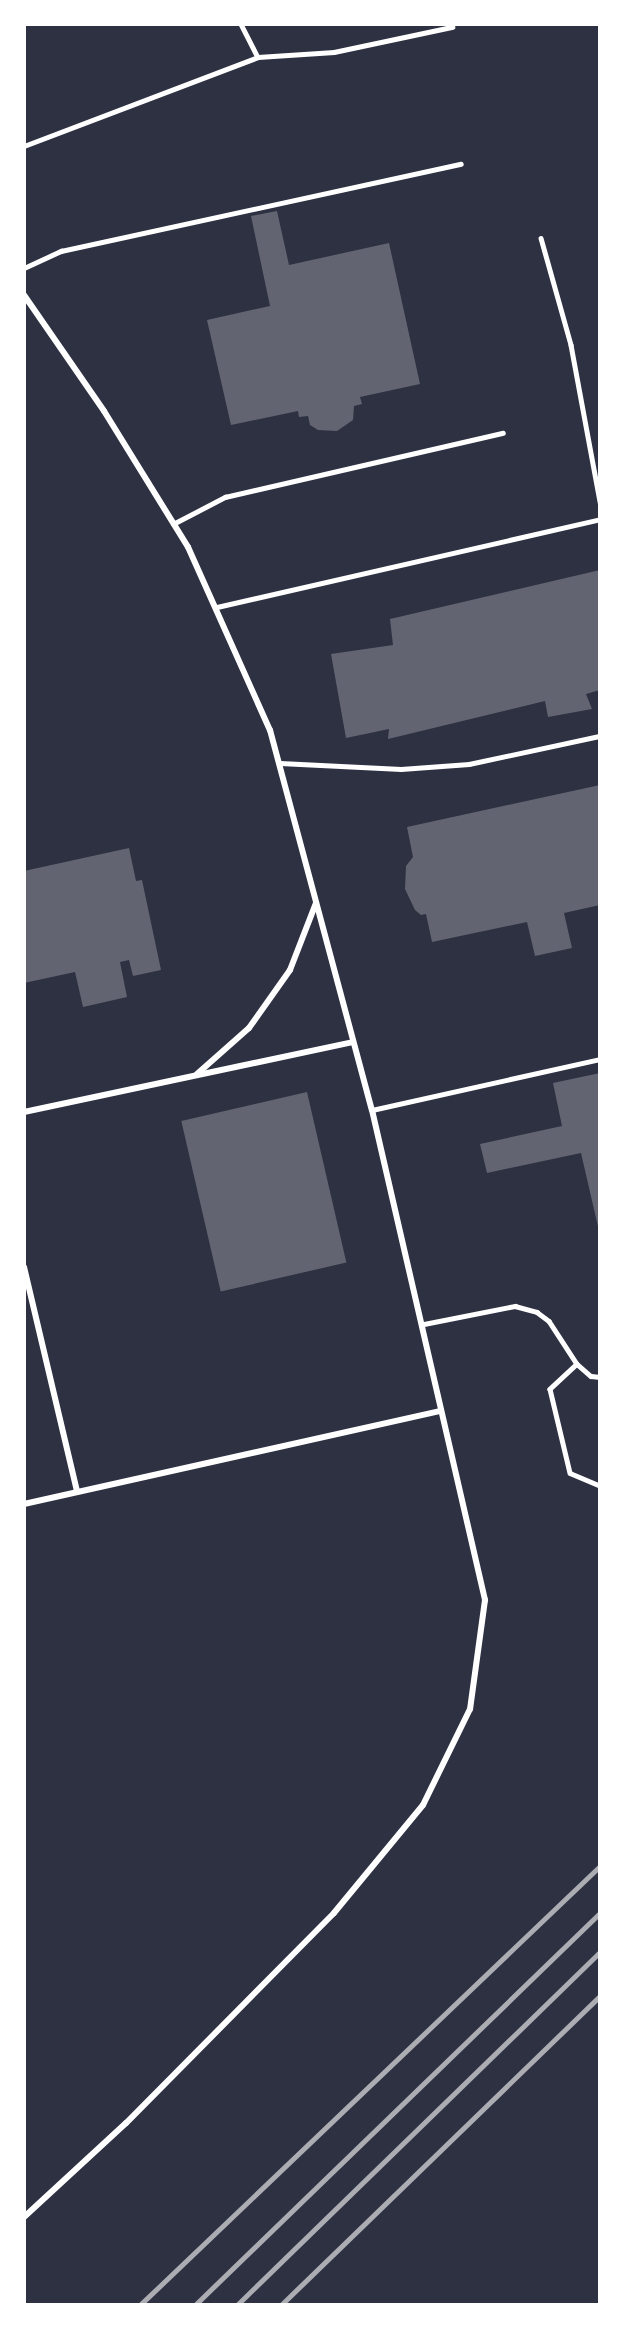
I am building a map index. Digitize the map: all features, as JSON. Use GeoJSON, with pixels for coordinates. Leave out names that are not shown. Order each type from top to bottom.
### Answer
{"type":"FeatureCollection","features":[{"type":"Feature","properties":{"kind":"street"},"geometry":{"type":"LineString","coordinates":[[24,295],[104,411],[174,524],[217,607],[280,763],[372,1110],[424,1324],[441,1411],[485,1600],[470,1709],[423,1805],[334,1913],[134,2114],[24,2217]]}},
{"type":"Feature","properties":{"kind":"street"},"geometry":{"type":"LineString","coordinates":[[195,1076],[249,1028],[290,970],[316,903]]}},
{"type":"Feature","properties":{"kind":"street"},"geometry":{"type":"LineString","coordinates":[[24,1112],[353,1042]]}},
{"type":"Feature","properties":{"kind":"street"},"geometry":{"type":"LineString","coordinates":[[24,1267],[77,1492]]}},
{"type":"Feature","properties":{"kind":"street"},"geometry":{"type":"LineString","coordinates":[[24,1504],[441,1411]]}},
{"type":"Feature","properties":{"kind":"lane"},"geometry":{"type":"LineString","coordinates":[[241,24],[258,57]]}},
{"type":"Feature","properties":{"kind":"lane"},"geometry":{"type":"LineString","coordinates":[[24,146],[258,57],[334,52],[453,27]]}},
{"type":"Feature","properties":{"kind":"lane"},"geometry":{"type":"LineString","coordinates":[[24,268],[61,251],[461,164]]}},
{"type":"Feature","properties":{"kind":"lane"},"geometry":{"type":"LineString","coordinates":[[541,238],[571,345],[600,502]]}},
{"type":"Feature","properties":{"kind":"lane"},"geometry":{"type":"LineString","coordinates":[[174,524],[225,497],[503,433]]}},
{"type":"Feature","properties":{"kind":"lane"},"geometry":{"type":"LineString","coordinates":[[217,607],[600,519]]}},
{"type":"Feature","properties":{"kind":"lane"},"geometry":{"type":"LineString","coordinates":[[280,763],[400,769],[458,765],[600,736]]}},
{"type":"Feature","properties":{"kind":"lane"},"geometry":{"type":"LineString","coordinates":[[372,1110],[600,1059]]}},
{"type":"Feature","properties":{"kind":"lane"},"geometry":{"type":"LineString","coordinates":[[424,1324],[514,1306],[537,1312],[549,1321],[577,1364],[591,1376],[600,1377]]}},
{"type":"Feature","properties":{"kind":"lane"},"geometry":{"type":"LineString","coordinates":[[577,1364],[550,1389],[570,1473],[600,1486]]}},
{"type":"Feature","properties":{"kind":"building"},"geometry":{"type":"Polygon","coordinates":[[[277,211],[289,265],[389,243],[420,384],[360,397],[362,404],[354,406],[353,420],[337,431],[318,430],[310,425],[308,416],[299,417],[298,411],[231,425],[207,320],[270,306],[251,216],[277,211]]]}},
{"type":"Feature","properties":{"kind":"building"},"geometry":{"type":"Polygon","coordinates":[[[600,570],[600,690],[586,694],[592,709],[548,717],[545,701],[388,739],[389,729],[346,738],[331,654],[393,645],[390,619],[600,570]]]}},
{"type":"Feature","properties":{"kind":"building"},"geometry":{"type":"Polygon","coordinates":[[[600,785],[600,905],[564,913],[572,948],[535,956],[527,922],[432,942],[426,914],[421,915],[415,910],[405,889],[406,866],[413,857],[407,827],[600,785]]]}},
{"type":"Feature","properties":{"kind":"building"},"geometry":{"type":"Polygon","coordinates":[[[129,848],[136,881],[142,880],[161,970],[133,976],[129,960],[120,962],[127,997],[83,1007],[75,972],[24,983],[24,871],[129,848]]]}},
{"type":"Feature","properties":{"kind":"building"},"geometry":{"type":"Polygon","coordinates":[[[600,1073],[599,1231],[581,1153],[487,1173],[480,1144],[562,1126],[553,1083],[600,1073]]]}},
{"type":"Feature","properties":{"kind":"building"},"geometry":{"type":"Polygon","coordinates":[[[307,1092],[346,1263],[221,1292],[181,1121],[307,1092]]]}},
{"type":"Feature","properties":{"kind":"railway"},"geometry":{"type":"LineString","coordinates":[[140,2305],[600,1866]]}},
{"type":"Feature","properties":{"kind":"railway"},"geometry":{"type":"LineString","coordinates":[[195,2305],[600,1913]]}},
{"type":"Feature","properties":{"kind":"railway"},"geometry":{"type":"LineString","coordinates":[[237,2305],[600,1952]]}},
{"type":"Feature","properties":{"kind":"railway"},"geometry":{"type":"LineString","coordinates":[[281,2305],[600,1996]]}}]}
